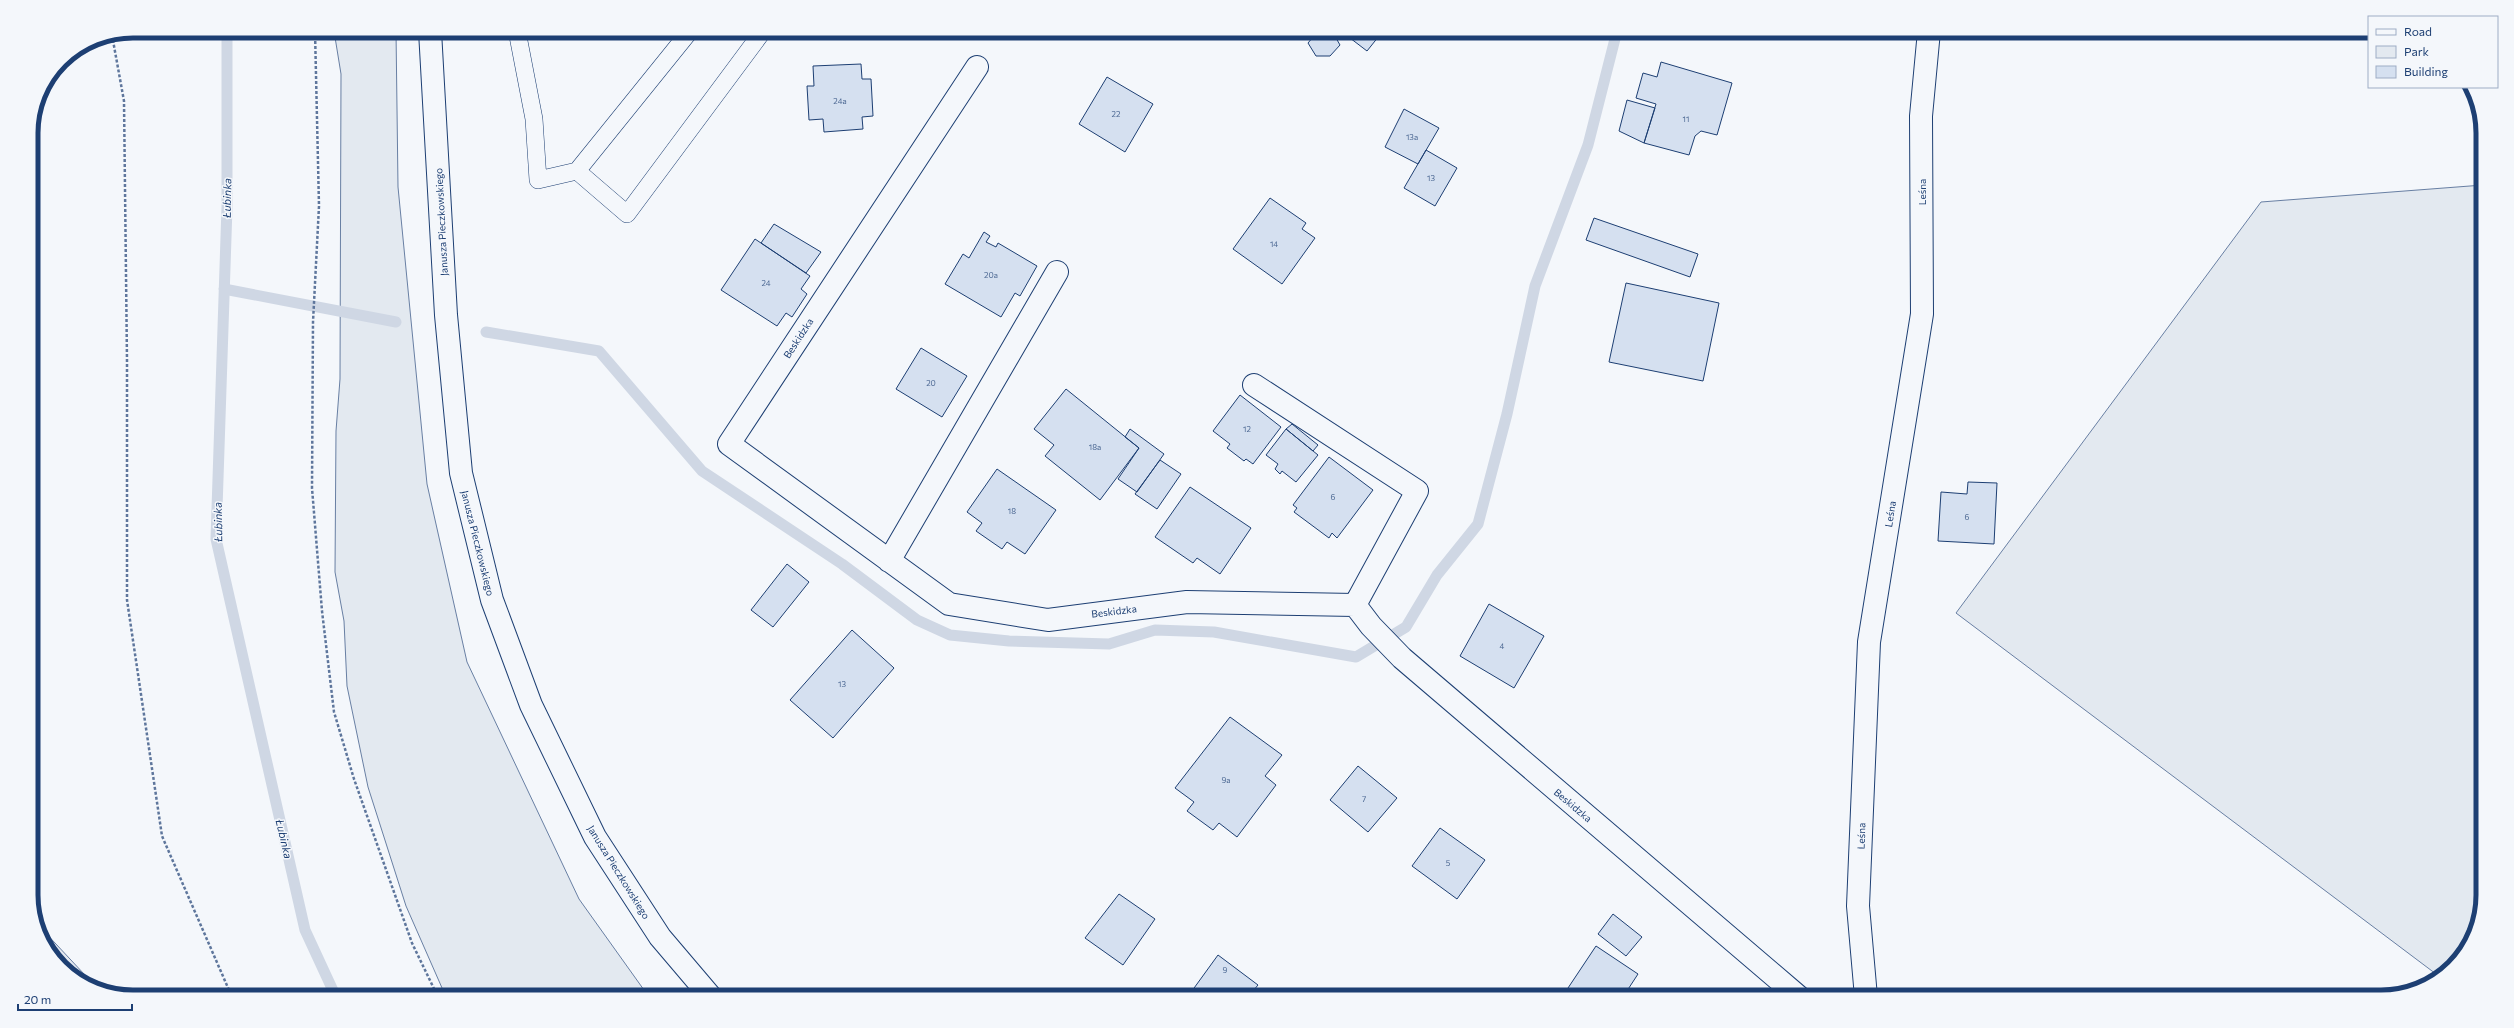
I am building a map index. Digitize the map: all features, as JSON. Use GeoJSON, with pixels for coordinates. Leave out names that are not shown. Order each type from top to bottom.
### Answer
{"type":"FeatureCollection","features":[{"type":"Feature","properties":{"kind":"street","name":"Janusza Pieczkowskiego"},"geometry":{"type":"LineString","coordinates":[[430,38],[446,315],[461,473],[492,600],[531,705],[595,837],[660,937],[705,990]]}},
{"type":"Feature","properties":{"kind":"street","name":"Leśna"},"geometry":{"type":"LineString","coordinates":[[1865,990],[1858,906],[1869,642],[1922,314],[1921,116],[1928,38]]}},
{"type":"Feature","properties":{"kind":"street","name":"Beskidzka"},"geometry":{"type":"LineString","coordinates":[[977,67],[729,444],[949,604],[1048,620],[1187,602],[1355,605],[1371,626],[1402,658],[1791,990]]}},
{"type":"Feature","properties":{"kind":"street"},"geometry":{"type":"LineString","coordinates":[[888,561],[1057,272]]}},
{"type":"Feature","properties":{"kind":"street"},"geometry":{"type":"LineString","coordinates":[[1254,385],[1417,491],[1355,605]]}},
{"type":"Feature","properties":{"kind":"lane"},"geometry":{"type":"LineString","coordinates":[[518,38],[534,119],[538,180],[577,171],[684,38]]}},
{"type":"Feature","properties":{"kind":"lane"},"geometry":{"type":"LineString","coordinates":[[577,171],[627,214],[758,38]]}},
{"type":"Feature","properties":{"kind":"path"},"geometry":{"type":"LineString","coordinates":[[315,38],[319,206],[313,322],[312,488],[322,612],[334,712],[354,779],[412,943],[435,990]]}},
{"type":"Feature","properties":{"kind":"path"},"geometry":{"type":"LineString","coordinates":[[113,40],[124,101],[127,361],[127,600],[162,836],[229,990]]}},
{"type":"Feature","properties":{"kind":"green space"},"geometry":{"type":"Polygon","coordinates":[[[335,38],[396,38],[398,187],[427,484],[467,662],[579,899],[644,990],[443,990],[406,906],[368,787],[347,686],[344,621],[335,572],[336,431],[340,379],[341,74],[335,38]]]}},
{"type":"Feature","properties":{"kind":"green space"},"geometry":{"type":"Polygon","coordinates":[[[2476,186],[2476,895],[2474,913],[2469,931],[2456,953],[2435,973],[1956,613],[2261,202],[2476,186]]]}},
{"type":"Feature","properties":{"kind":"shaded area"},"geometry":{"type":"Polygon","coordinates":[[[47,934],[88,978],[75,970],[62,958],[54,948],[47,934]]]}},
{"type":"Feature","properties":{"kind":"building"},"geometry":{"type":"Polygon","coordinates":[[[1312,38],[1336,38],[1340,45],[1330,56],[1316,56],[1308,43],[1312,38]]]}},
{"type":"Feature","properties":{"kind":"building"},"geometry":{"type":"Polygon","coordinates":[[[1350,38],[1377,38],[1367,51],[1350,38]]]}},
{"type":"Feature","properties":{"kind":"building"},"geometry":{"type":"Polygon","coordinates":[[[1661,62],[1732,83],[1717,135],[1701,131],[1695,136],[1689,155],[1644,143],[1656,104],[1636,98],[1643,73],[1657,77],[1661,62]]]}},
{"type":"Feature","properties":{"kind":"building"},"geometry":{"type":"Polygon","coordinates":[[[861,64],[862,79],[871,79],[873,116],[862,117],[863,129],[824,132],[823,119],[809,120],[807,86],[814,86],[813,66],[861,64]]]}},
{"type":"Feature","properties":{"kind":"building"},"geometry":{"type":"Polygon","coordinates":[[[1107,77],[1153,104],[1125,152],[1079,124],[1107,77]]]}},
{"type":"Feature","properties":{"kind":"building"},"geometry":{"type":"Polygon","coordinates":[[[1627,100],[1655,108],[1644,143],[1619,131],[1627,100]]]}},
{"type":"Feature","properties":{"kind":"building"},"geometry":{"type":"Polygon","coordinates":[[[1404,109],[1439,128],[1418,164],[1385,147],[1404,109]]]}},
{"type":"Feature","properties":{"kind":"building"},"geometry":{"type":"Polygon","coordinates":[[[1426,150],[1457,168],[1435,206],[1404,188],[1426,150]]]}},
{"type":"Feature","properties":{"kind":"building"},"geometry":{"type":"Polygon","coordinates":[[[1270,198],[1306,223],[1302,229],[1315,238],[1282,284],[1233,249],[1270,198]]]}},
{"type":"Feature","properties":{"kind":"building"},"geometry":{"type":"Polygon","coordinates":[[[1594,218],[1698,254],[1690,277],[1586,240],[1594,218]]]}},
{"type":"Feature","properties":{"kind":"building"},"geometry":{"type":"Polygon","coordinates":[[[774,224],[821,252],[806,273],[761,243],[774,224]]]}},
{"type":"Feature","properties":{"kind":"building"},"geometry":{"type":"Polygon","coordinates":[[[984,232],[990,236],[986,242],[996,247],[998,243],[1037,266],[1020,296],[1015,293],[1001,317],[945,284],[963,254],[969,258],[984,232]]]}},
{"type":"Feature","properties":{"kind":"building"},"geometry":{"type":"Polygon","coordinates":[[[755,239],[810,276],[801,289],[807,294],[792,317],[786,313],[777,326],[721,290],[755,239]]]}},
{"type":"Feature","properties":{"kind":"building"},"geometry":{"type":"Polygon","coordinates":[[[1626,283],[1719,303],[1703,381],[1609,362],[1626,283]]]}},
{"type":"Feature","properties":{"kind":"building"},"geometry":{"type":"Polygon","coordinates":[[[921,348],[967,376],[942,417],[896,389],[921,348]]]}},
{"type":"Feature","properties":{"kind":"building"},"geometry":{"type":"Polygon","coordinates":[[[1066,389],[1139,448],[1100,500],[1045,456],[1054,445],[1034,429],[1066,389]]]}},
{"type":"Feature","properties":{"kind":"building"},"geometry":{"type":"Polygon","coordinates":[[[1240,395],[1281,427],[1253,464],[1246,459],[1244,461],[1227,448],[1230,444],[1213,431],[1240,395]]]}},
{"type":"Feature","properties":{"kind":"building"},"geometry":{"type":"Polygon","coordinates":[[[1292,424],[1318,445],[1313,451],[1286,429],[1292,424]]]}},
{"type":"Feature","properties":{"kind":"building"},"geometry":{"type":"Polygon","coordinates":[[[1130,429],[1164,454],[1137,492],[1118,479],[1139,448],[1125,437],[1130,429]]]}},
{"type":"Feature","properties":{"kind":"building"},"geometry":{"type":"Polygon","coordinates":[[[1286,429],[1318,455],[1296,482],[1282,471],[1280,474],[1275,469],[1278,464],[1266,455],[1286,429]]]}},
{"type":"Feature","properties":{"kind":"building"},"geometry":{"type":"Polygon","coordinates":[[[1329,457],[1373,490],[1337,538],[1332,533],[1329,538],[1294,512],[1297,508],[1293,505],[1329,457]]]}},
{"type":"Feature","properties":{"kind":"building"},"geometry":{"type":"Polygon","coordinates":[[[1160,460],[1181,474],[1157,509],[1135,494],[1160,460]]]}},
{"type":"Feature","properties":{"kind":"building"},"geometry":{"type":"Polygon","coordinates":[[[997,469],[1056,510],[1025,554],[1007,542],[1002,549],[976,531],[982,523],[967,512],[997,469]]]}},
{"type":"Feature","properties":{"kind":"building"},"geometry":{"type":"Polygon","coordinates":[[[1968,482],[1997,483],[1994,544],[1938,541],[1941,492],[1967,494],[1968,482]]]}},
{"type":"Feature","properties":{"kind":"building"},"geometry":{"type":"Polygon","coordinates":[[[1190,487],[1251,528],[1220,574],[1197,558],[1193,563],[1155,537],[1190,487]]]}},
{"type":"Feature","properties":{"kind":"building"},"geometry":{"type":"Polygon","coordinates":[[[787,564],[809,582],[773,627],[751,610],[787,564]]]}},
{"type":"Feature","properties":{"kind":"building"},"geometry":{"type":"Polygon","coordinates":[[[1489,604],[1544,636],[1514,688],[1460,656],[1489,604]]]}},
{"type":"Feature","properties":{"kind":"building"},"geometry":{"type":"Polygon","coordinates":[[[852,630],[894,668],[833,738],[790,700],[852,630]]]}},
{"type":"Feature","properties":{"kind":"building"},"geometry":{"type":"Polygon","coordinates":[[[1230,717],[1282,755],[1265,776],[1276,785],[1237,837],[1219,823],[1213,830],[1187,811],[1194,802],[1175,788],[1230,717]]]}},
{"type":"Feature","properties":{"kind":"building"},"geometry":{"type":"Polygon","coordinates":[[[1358,766],[1397,798],[1368,832],[1330,800],[1358,766]]]}},
{"type":"Feature","properties":{"kind":"building"},"geometry":{"type":"Polygon","coordinates":[[[1440,828],[1485,860],[1457,899],[1412,866],[1440,828]]]}},
{"type":"Feature","properties":{"kind":"building"},"geometry":{"type":"Polygon","coordinates":[[[1119,894],[1155,919],[1123,965],[1085,938],[1119,894]]]}},
{"type":"Feature","properties":{"kind":"building"},"geometry":{"type":"Polygon","coordinates":[[[1613,914],[1642,937],[1626,956],[1598,934],[1613,914]]]}},
{"type":"Feature","properties":{"kind":"building"},"geometry":{"type":"Polygon","coordinates":[[[1596,946],[1638,974],[1628,990],[1567,990],[1596,946]]]}},
{"type":"Feature","properties":{"kind":"building"},"geometry":{"type":"Polygon","coordinates":[[[1218,955],[1258,985],[1254,990],[1193,990],[1218,955]]]}},
{"type":"Feature","properties":{"kind":"waterway","name":"Łubinka"},"geometry":{"type":"LineString","coordinates":[[227,38],[227,207],[216,539],[305,930],[333,990]]}},
{"type":"Feature","properties":{"kind":"waterway"},"geometry":{"type":"LineString","coordinates":[[486,332],[599,351],[702,471],[842,564],[917,620],[950,635],[1009,641],[1109,644],[1155,630],[1214,632],[1356,657],[1406,627],[1437,575],[1478,524],[1507,414],[1535,286],[1588,145],[1615,38]]}},
{"type":"Feature","properties":{"kind":"waterway"},"geometry":{"type":"LineString","coordinates":[[224,289],[396,322]]}}]}
